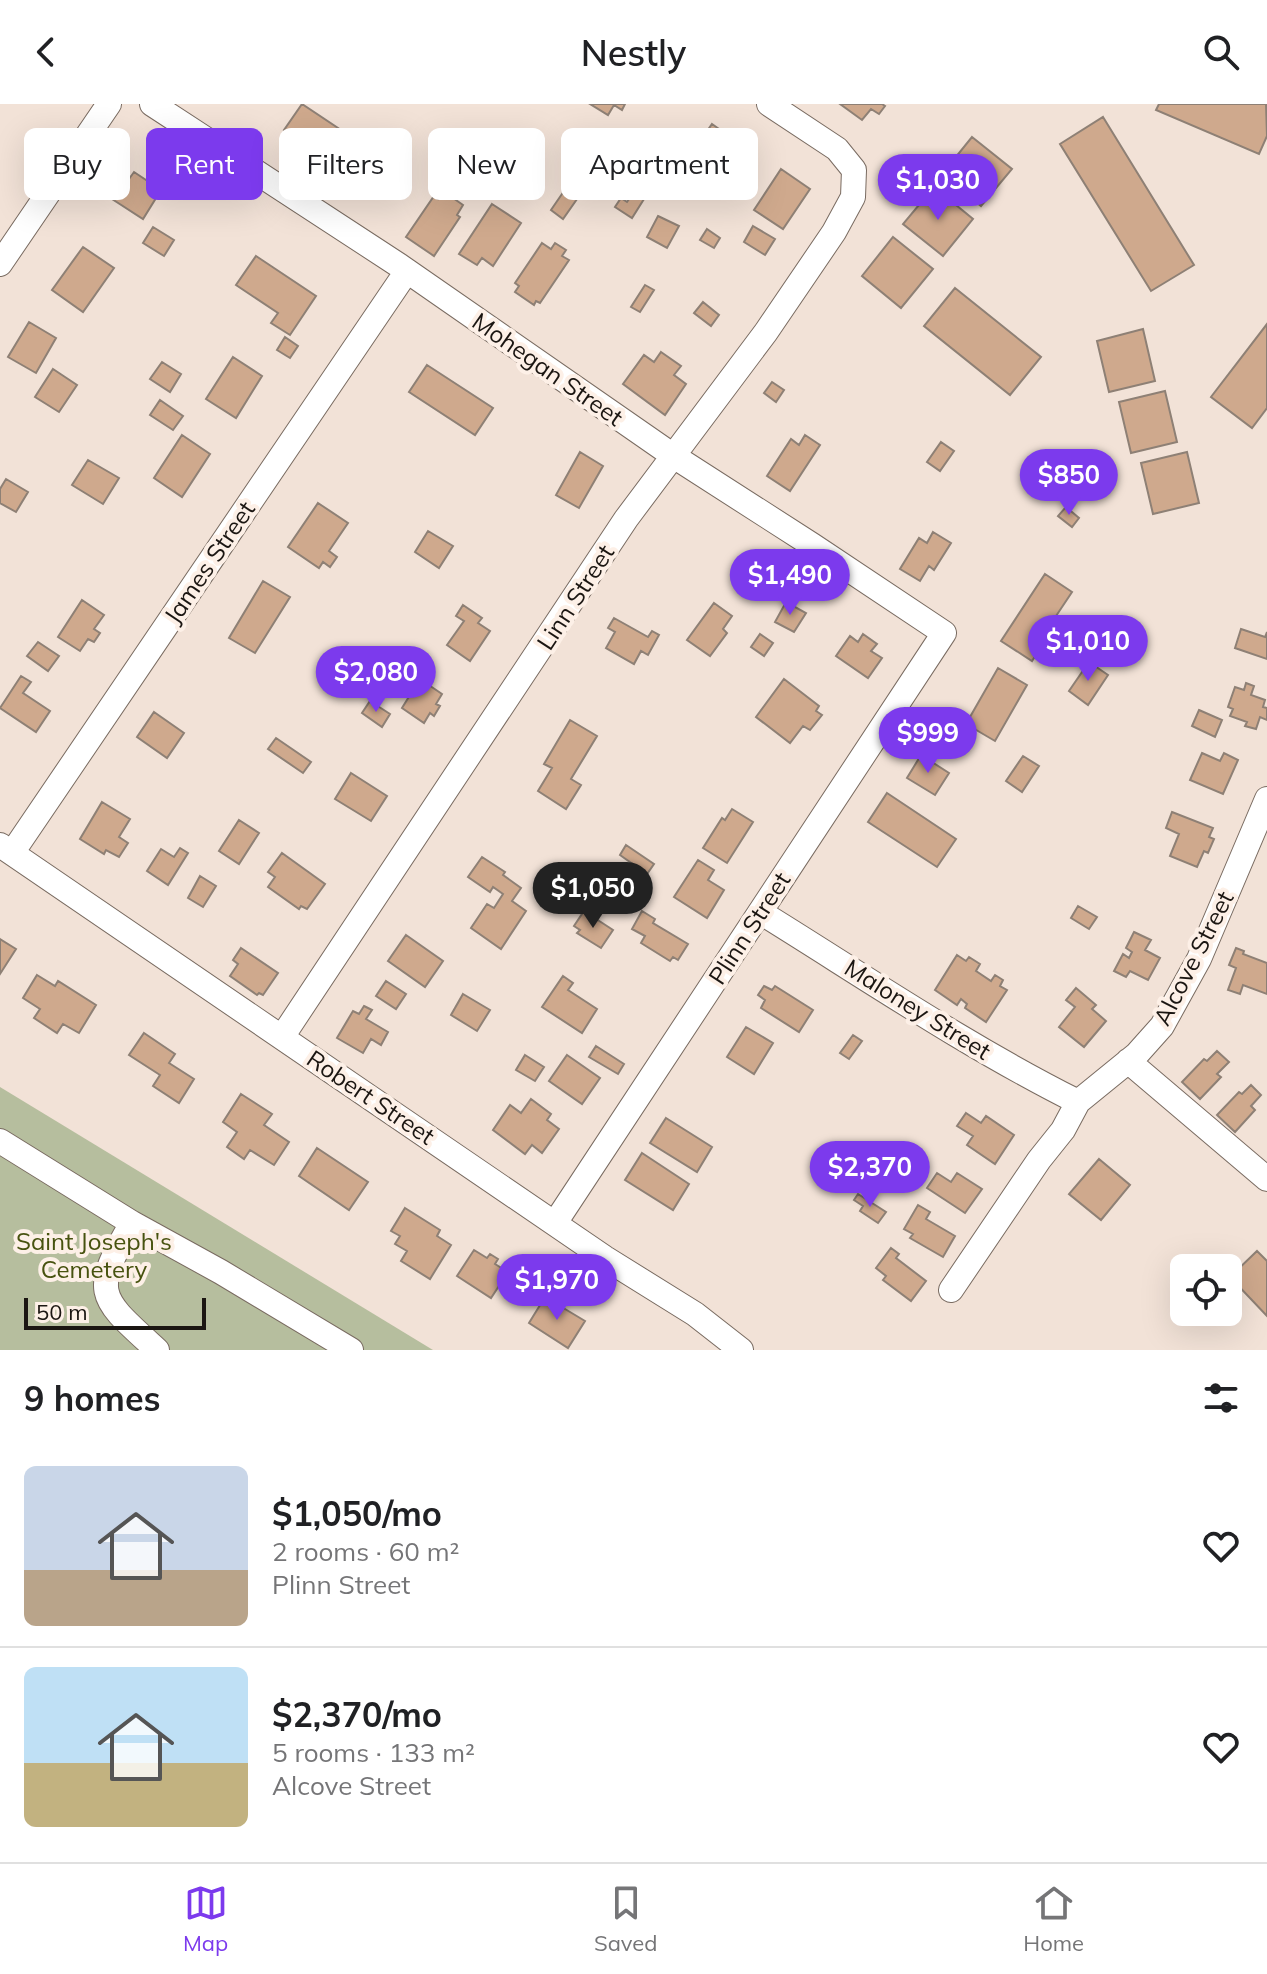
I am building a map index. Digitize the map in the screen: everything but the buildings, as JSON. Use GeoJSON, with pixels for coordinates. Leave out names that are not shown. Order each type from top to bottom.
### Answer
{"type":"FeatureCollection","features":[{"type":"Feature","properties":{"kind":"street"},"geometry":{"type":"LineString","coordinates":[[0,264],[109,104]]}},
{"type":"Feature","properties":{"kind":"street","name":"Mohegan Street"},"geometry":{"type":"LineString","coordinates":[[152,104],[407,271],[673,456],[944,633]]}},
{"type":"Feature","properties":{"kind":"street","name":"Linn Street"},"geometry":{"type":"LineString","coordinates":[[282,1037],[626,519],[766,332],[834,232],[853,197],[854,170],[837,149],[769,104]]}},
{"type":"Feature","properties":{"kind":"street","name":"James Street"},"geometry":{"type":"LineString","coordinates":[[6,849],[407,271]]}},
{"type":"Feature","properties":{"kind":"street","name":"Plinn Street"},"geometry":{"type":"LineString","coordinates":[[555,1223],[944,633]]}},
{"type":"Feature","properties":{"kind":"street","name":"Alcove Street"},"geometry":{"type":"LineString","coordinates":[[951,1290],[1039,1160],[1063,1130],[1078,1102],[1128,1061],[1162,1026],[1204,946],[1265,811]]}},
{"type":"Feature","properties":{"kind":"street","name":"Robert Street"},"geometry":{"type":"LineString","coordinates":[[6,849],[555,1223],[695,1314],[741,1350]]}},
{"type":"Feature","properties":{"kind":"street","name":"Maloney Street"},"geometry":{"type":"LineString","coordinates":[[760,912],[1031,1079],[1078,1102]]}},
{"type":"Feature","properties":{"kind":"street"},"geometry":{"type":"LineString","coordinates":[[1128,1061],[1267,1179]]}},
{"type":"Feature","properties":{"kind":"street"},"geometry":{"type":"LineString","coordinates":[[0,1141],[132,1223],[351,1350]]}},
{"type":"Feature","properties":{"kind":"street"},"geometry":{"type":"LineString","coordinates":[[132,1223],[106,1271],[105,1289],[122,1318],[157,1350]]}},
{"type":"Feature","properties":{"kind":"green space","name":"Saint Joseph's Cemetery"},"geometry":{"type":"Polygon","coordinates":[[[0,1087],[433,1350],[0,1350],[0,1087]]]}}]}
